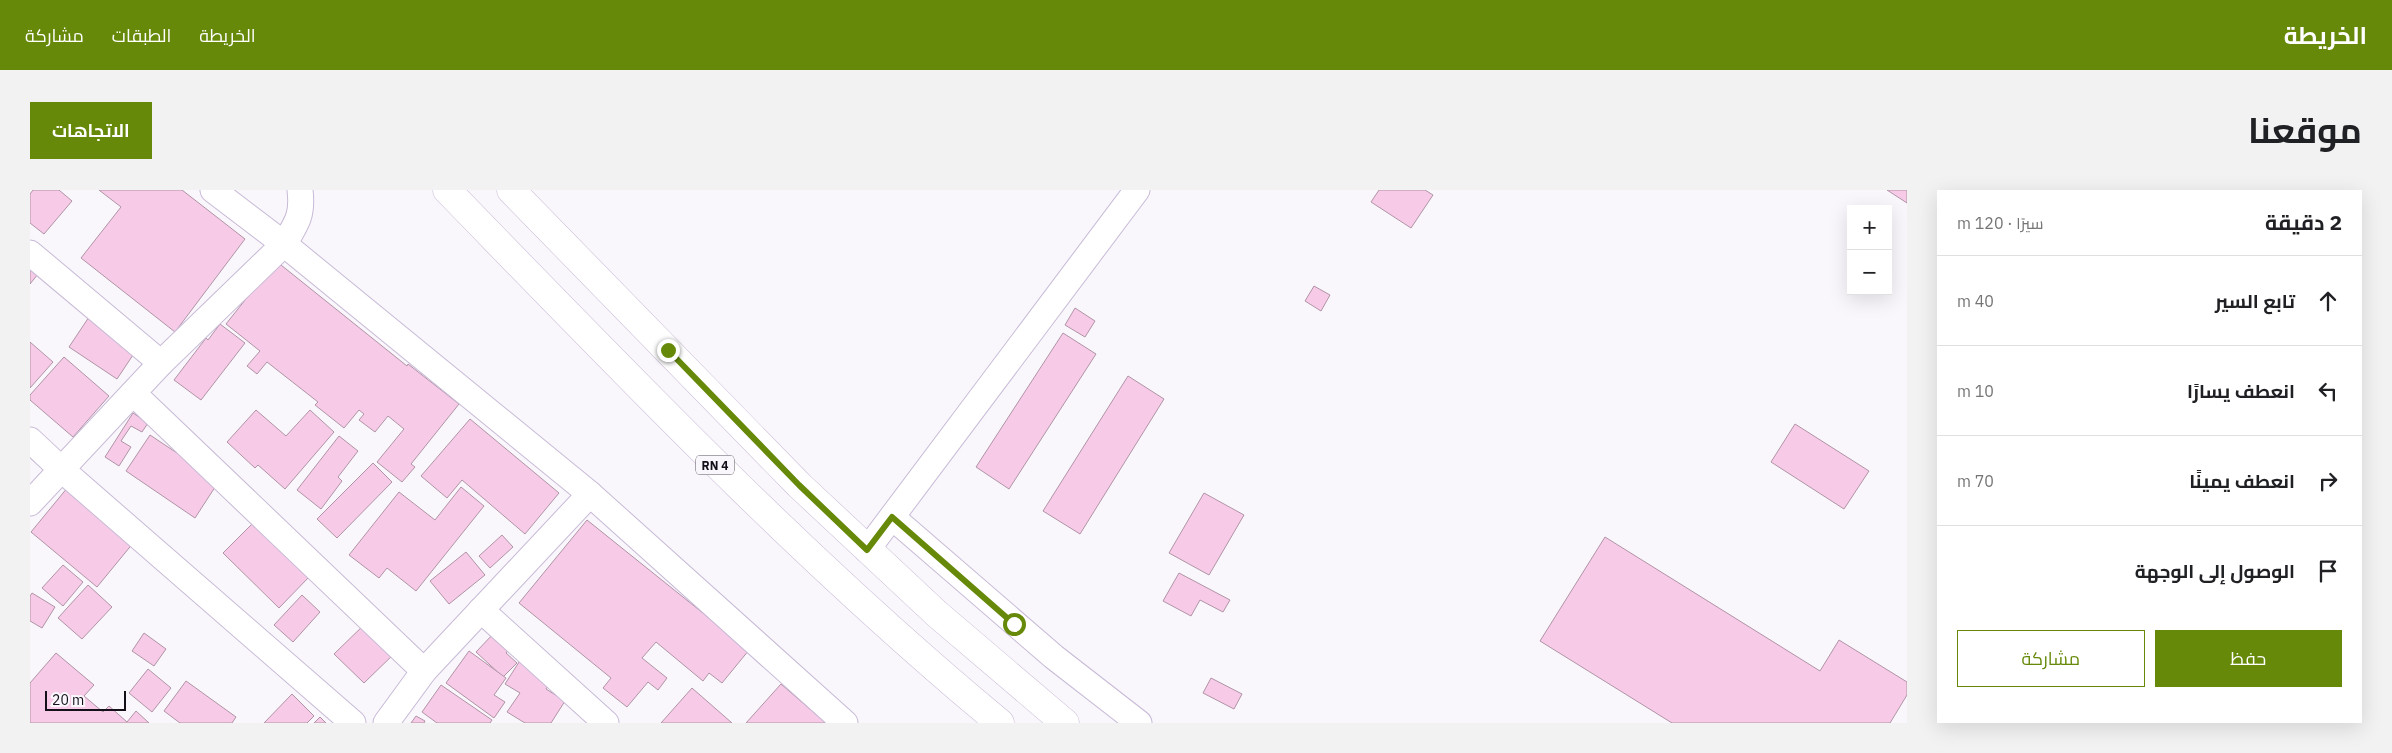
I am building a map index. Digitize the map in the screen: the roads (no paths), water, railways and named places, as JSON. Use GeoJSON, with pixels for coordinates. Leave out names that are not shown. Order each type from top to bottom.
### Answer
{"type":"FeatureCollection","features":[{"type":"Feature","properties":{"kind":"main road","name":"RN 4"},"geometry":{"type":"LineString","coordinates":[[447,190],[752,501],[907,644],[1000,723]]}},
{"type":"Feature","properties":{"kind":"main road"},"geometry":{"type":"LineString","coordinates":[[512,190],[732,418],[867,550],[1000,670],[1065,723]]}},
{"type":"Feature","properties":{"kind":"street"},"geometry":{"type":"LineString","coordinates":[[213,190],[284,244],[590,494],[845,723]]}},
{"type":"Feature","properties":{"kind":"street"},"geometry":{"type":"LineString","coordinates":[[30,503],[161,363],[284,244],[299,221],[302,208],[300,190]]}},
{"type":"Feature","properties":{"kind":"street"},"geometry":{"type":"LineString","coordinates":[[867,550],[1137,190]]}},
{"type":"Feature","properties":{"kind":"street"},"geometry":{"type":"LineString","coordinates":[[30,253],[161,363]]}},
{"type":"Feature","properties":{"kind":"street"},"geometry":{"type":"LineString","coordinates":[[134,394],[424,672]]}},
{"type":"Feature","properties":{"kind":"street"},"geometry":{"type":"LineString","coordinates":[[30,440],[352,723]]}},
{"type":"Feature","properties":{"kind":"street"},"geometry":{"type":"LineString","coordinates":[[386,723],[424,672],[590,494]]}},
{"type":"Feature","properties":{"kind":"street"},"geometry":{"type":"LineString","coordinates":[[892,517],[1054,658],[1139,723]]}},
{"type":"Feature","properties":{"kind":"street"},"geometry":{"type":"LineString","coordinates":[[481,610],[606,723]]}}]}
